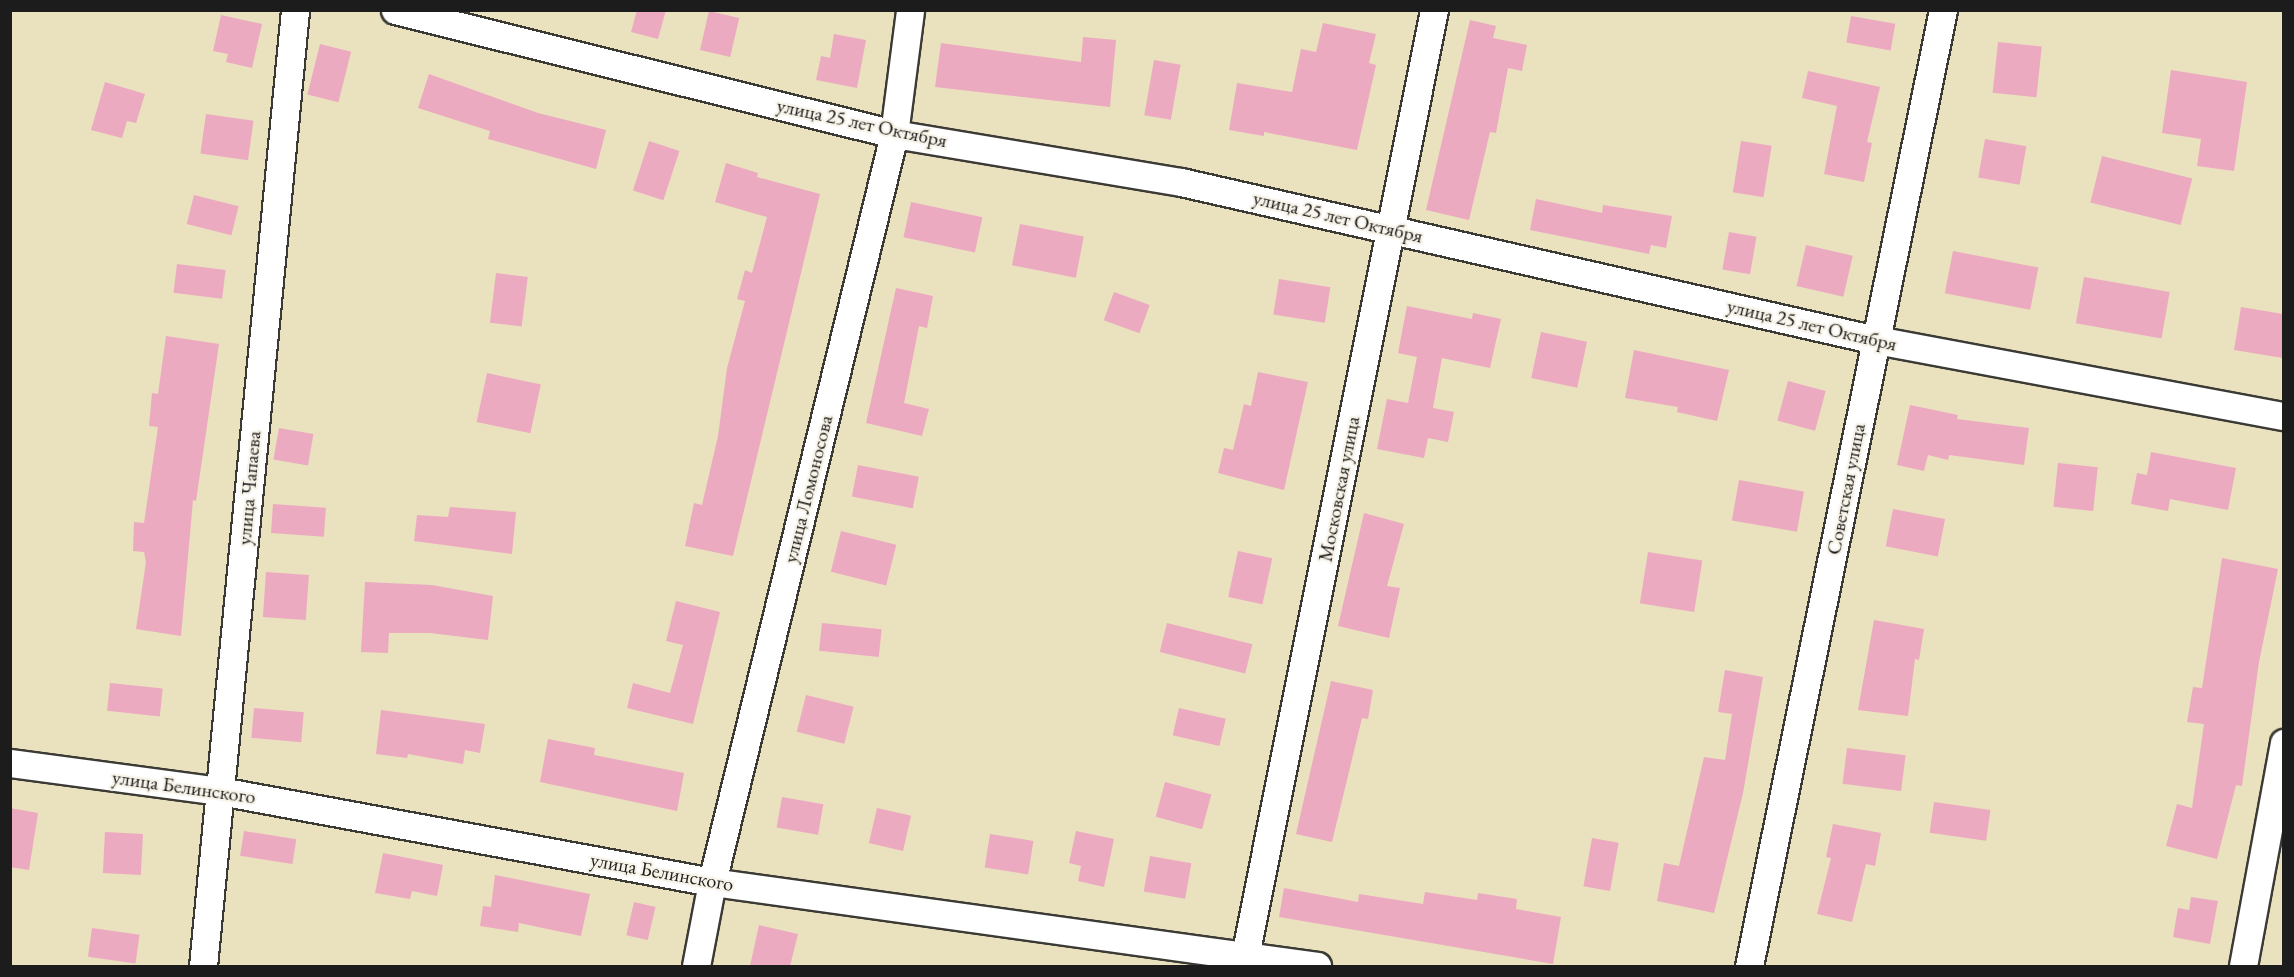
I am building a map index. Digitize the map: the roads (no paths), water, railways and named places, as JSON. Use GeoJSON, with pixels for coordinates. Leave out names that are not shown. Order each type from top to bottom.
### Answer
{"type":"FeatureCollection","features":[{"type":"Feature","properties":{"kind":"street","name":"улица Чапаева"},"geometry":{"type":"LineString","coordinates":[[203,966],[295,10]]}},
{"type":"Feature","properties":{"kind":"street","name":"улица 25 лет Октября"},"geometry":{"type":"LineString","coordinates":[[395,10],[894,134],[1181,182],[1876,340],[2283,416]]}},
{"type":"Feature","properties":{"kind":"street","name":"улица Ломоносова"},"geometry":{"type":"LineString","coordinates":[[696,966],[712,882],[894,134],[910,10]]}},
{"type":"Feature","properties":{"kind":"street","name":"Московская улица"},"geometry":{"type":"LineString","coordinates":[[1244,961],[1434,10]]}},
{"type":"Feature","properties":{"kind":"street","name":"Советская улица"},"geometry":{"type":"LineString","coordinates":[[1749,966],[1943,10]]}},
{"type":"Feature","properties":{"kind":"street"},"geometry":{"type":"LineString","coordinates":[[2242,966],[2283,743]]}},
{"type":"Feature","properties":{"kind":"street","name":"улица Белинского"},"geometry":{"type":"LineString","coordinates":[[10,762],[220,790],[712,882],[1244,961],[1317,966]]}}]}
